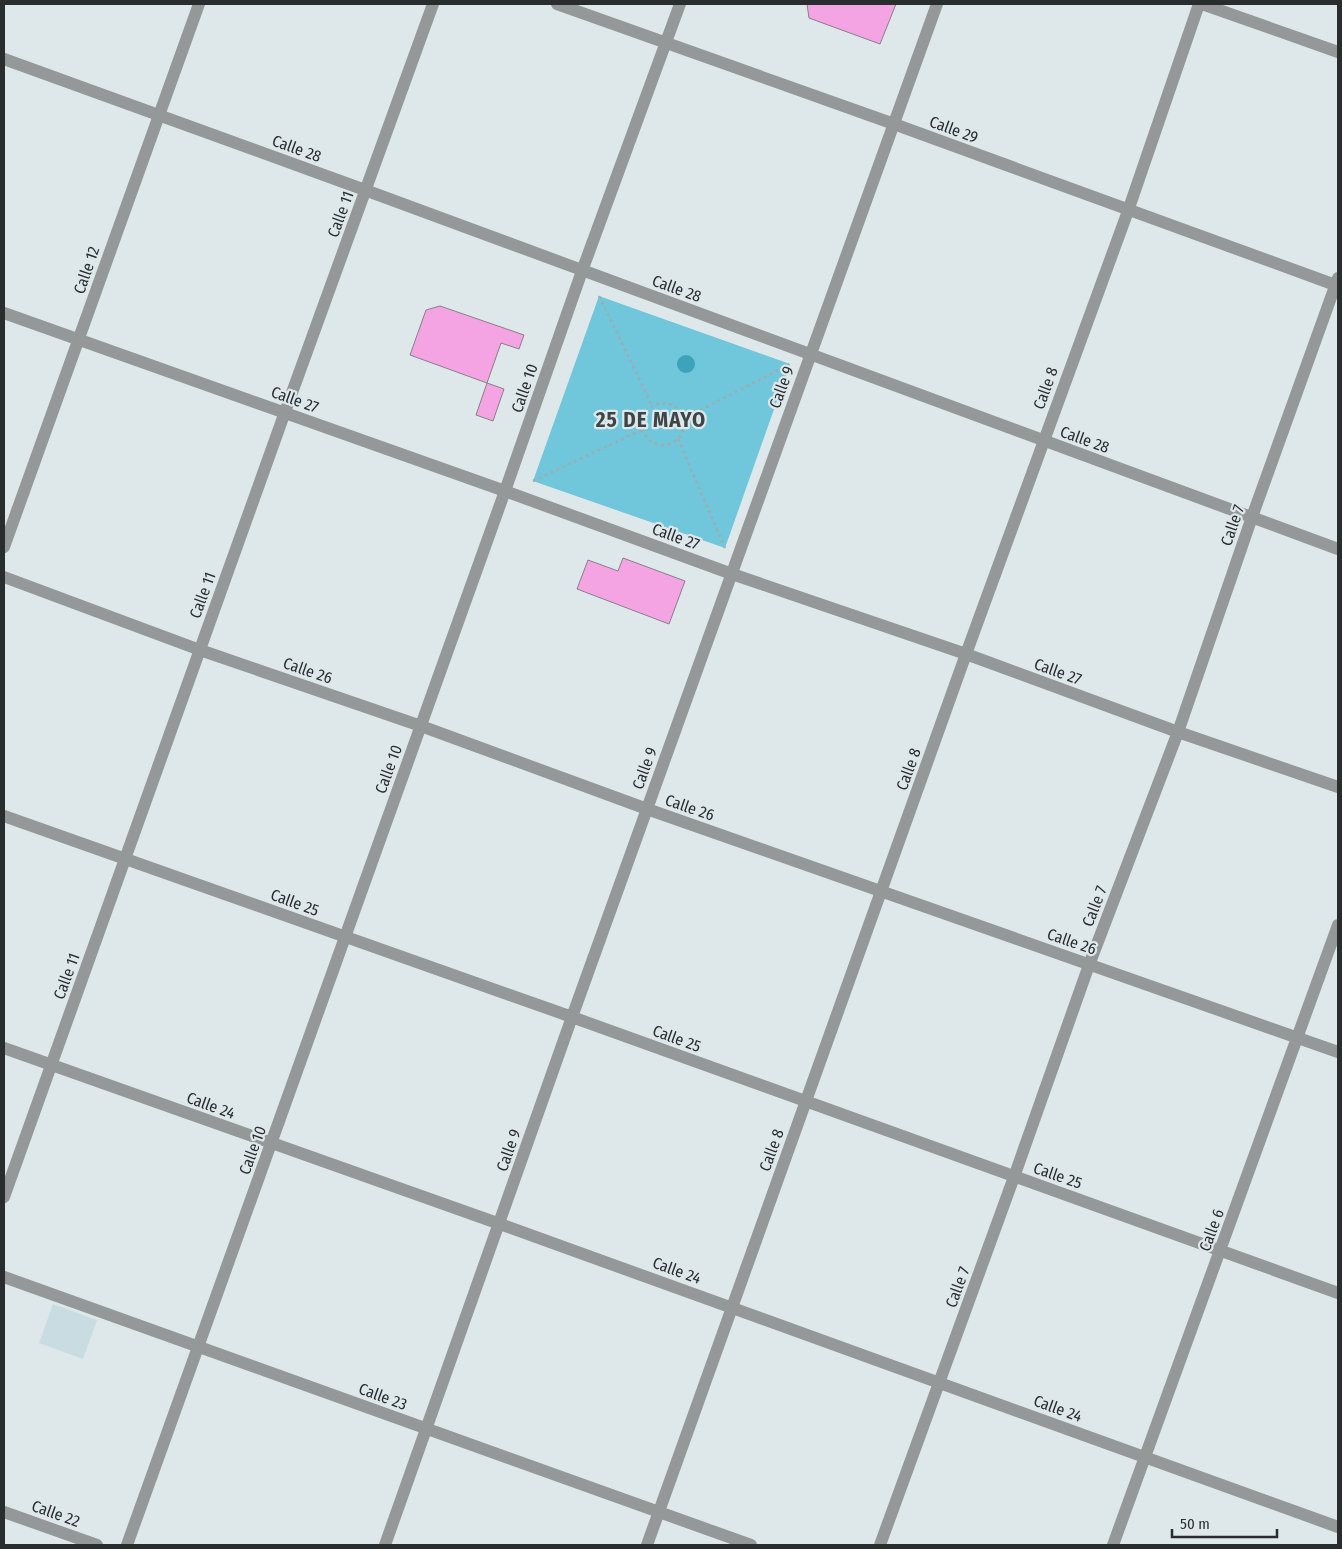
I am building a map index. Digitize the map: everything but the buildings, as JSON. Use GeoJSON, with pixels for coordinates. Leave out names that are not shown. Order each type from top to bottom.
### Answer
{"type":"FeatureCollection","features":[{"type":"Feature","properties":{"kind":"street","name":"Calle 12"},"geometry":{"type":"LineString","coordinates":[[4,548],[199,4]]}},
{"type":"Feature","properties":{"kind":"street","name":"Calle 11"},"geometry":{"type":"LineString","coordinates":[[4,1197],[433,4]]}},
{"type":"Feature","properties":{"kind":"street","name":"Calle 29"},"geometry":{"type":"LineString","coordinates":[[557,4],[894,124],[1128,211],[1337,283]]}},
{"type":"Feature","properties":{"kind":"street","name":"Calle 10"},"geometry":{"type":"LineString","coordinates":[[127,1545],[506,491],[582,271],[680,4]]}},
{"type":"Feature","properties":{"kind":"street","name":"Calle 9"},"geometry":{"type":"LineString","coordinates":[[385,1545],[646,809],[937,4]]}},
{"type":"Feature","properties":{"kind":"street"},"geometry":{"type":"LineString","coordinates":[[1200,4],[1338,52]]}},
{"type":"Feature","properties":{"kind":"street","name":"Calle 8"},"geometry":{"type":"LineString","coordinates":[[647,1545],[966,654],[1128,211],[1200,4]]}},
{"type":"Feature","properties":{"kind":"street","name":"Calle 28"},"geometry":{"type":"LineString","coordinates":[[4,59],[365,190],[1338,549]]}},
{"type":"Feature","properties":{"kind":"street","name":"Calle 7"},"geometry":{"type":"LineString","coordinates":[[880,1545],[940,1383],[1089,965],[1178,732],[1252,517],[1337,283]]}},
{"type":"Feature","properties":{"kind":"street","name":"Calle 27"},"geometry":{"type":"LineString","coordinates":[[4,312],[506,491],[732,574],[966,654],[1178,732],[1338,787]]}},
{"type":"Feature","properties":{"kind":"street","name":"Calle 26"},"geometry":{"type":"LineString","coordinates":[[4,577],[200,650],[421,726],[646,809],[1338,1052]]}},
{"type":"Feature","properties":{"kind":"street","name":"Calle 25"},"geometry":{"type":"LineString","coordinates":[[4,816],[572,1017],[1338,1293]]}},
{"type":"Feature","properties":{"kind":"street","name":"Calle 6"},"geometry":{"type":"LineString","coordinates":[[1114,1545],[1338,926]]}},
{"type":"Feature","properties":{"kind":"street","name":"Calle 24"},"geometry":{"type":"LineString","coordinates":[[4,1048],[500,1224],[1338,1527]]}},
{"type":"Feature","properties":{"kind":"street","name":"Calle 23"},"geometry":{"type":"LineString","coordinates":[[4,1276],[427,1430],[751,1545]]}},
{"type":"Feature","properties":{"kind":"street","name":"Calle 22"},"geometry":{"type":"LineString","coordinates":[[4,1512],[96,1545]]}},
{"type":"Feature","properties":{"kind":"path"},"geometry":{"type":"LineString","coordinates":[[599,296],[652,405]]}},
{"type":"Feature","properties":{"kind":"path"},"geometry":{"type":"LineString","coordinates":[[684,419],[790,364]]}},
{"type":"Feature","properties":{"kind":"path"},"geometry":{"type":"LineString","coordinates":[[672,404],[681,413],[684,419],[682,433],[672,443],[657,444],[646,436],[642,430],[643,416],[652,405],[672,404]]}},
{"type":"Feature","properties":{"kind":"path"},"geometry":{"type":"LineString","coordinates":[[534,481],[642,430]]}},
{"type":"Feature","properties":{"kind":"path"},"geometry":{"type":"LineString","coordinates":[[678,439],[725,548]]}},
{"type":"Feature","properties":{"kind":"shaded area"},"geometry":{"type":"Polygon","coordinates":[[[599,296],[790,364],[725,548],[533,481],[599,296]]]}},
{"type":"Feature","properties":{"kind":"shaded area"},"geometry":{"type":"Polygon","coordinates":[[[686,355],[692,358],[695,364],[692,370],[686,373],[680,370],[677,364],[680,358],[686,355]]]}},
{"type":"Feature","properties":{"kind":"shaded area"},"geometry":{"type":"Polygon","coordinates":[[[53,1304],[97,1320],[83,1359],[39,1343],[53,1304]]]}},
{"type":"Feature","properties":{"kind":"district","name":"25 DE MAYO"},"geometry":{"type":"Point","coordinates":[651,420]}}]}
